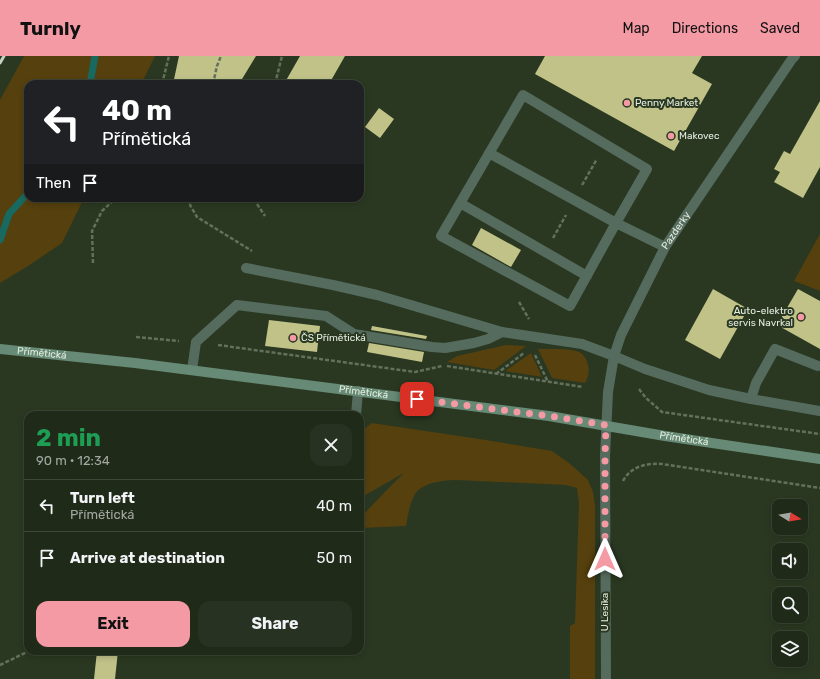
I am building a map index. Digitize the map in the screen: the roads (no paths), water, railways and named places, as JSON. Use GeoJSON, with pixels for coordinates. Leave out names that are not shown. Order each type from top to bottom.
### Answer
{"type":"FeatureCollection","features":[{"type":"Feature","properties":{"kind":"main road","name":"Přímětická"},"geometry":{"type":"LineString","coordinates":[[0,349],[135,363],[549,416],[665,436],[820,459]]}},
{"type":"Feature","properties":{"kind":"street","name":"Pazderky"},"geometry":{"type":"LineString","coordinates":[[606,425],[608,392],[614,356],[621,335],[665,247],[791,57]]}},
{"type":"Feature","properties":{"kind":"street"},"geometry":{"type":"LineString","coordinates":[[523,95],[647,169],[570,306],[442,236],[489,153],[523,95]]}},
{"type":"Feature","properties":{"kind":"street"},"geometry":{"type":"LineString","coordinates":[[489,153],[616,223],[665,247]]}},
{"type":"Feature","properties":{"kind":"street"},"geometry":{"type":"LineString","coordinates":[[460,203],[587,276]]}},
{"type":"Feature","properties":{"kind":"street"},"geometry":{"type":"LineString","coordinates":[[246,268],[377,295],[502,332],[582,344],[645,369],[709,390],[820,411]]}},
{"type":"Feature","properties":{"kind":"street"},"geometry":{"type":"LineString","coordinates":[[192,370],[196,342],[238,305],[326,316],[354,334],[432,347],[446,348],[474,343],[488,339],[502,332]]}},
{"type":"Feature","properties":{"kind":"street"},"geometry":{"type":"LineString","coordinates":[[751,399],[756,383],[775,349],[818,366]]}},
{"type":"Feature","properties":{"kind":"street"},"geometry":{"type":"LineString","coordinates":[[356,411],[358,391]]}},
{"type":"Feature","properties":{"kind":"street","name":"U Lesíka"},"geometry":{"type":"LineString","coordinates":[[606,425],[606,679]]}},
{"type":"Feature","properties":{"kind":"waterway"},"geometry":{"type":"LineString","coordinates":[[91,80],[95,56]]}},
{"type":"Feature","properties":{"kind":"waterway"},"geometry":{"type":"LineString","coordinates":[[0,240],[9,214],[24,197]]}},
{"type":"Feature","properties":{"kind":"railway"},"geometry":{"type":"LineString","coordinates":[[0,63],[4,56]]}},
{"type":"Feature","properties":{"kind":"place","name":"Penny Market"},"geometry":{"type":"Point","coordinates":[627,103]}},
{"type":"Feature","properties":{"kind":"place","name":"Makovec"},"geometry":{"type":"Point","coordinates":[671,136]}},
{"type":"Feature","properties":{"kind":"place","name":"Auto-elektro servis Navrkal"},"geometry":{"type":"Point","coordinates":[801,317]}},
{"type":"Feature","properties":{"kind":"place","name":"ČS Přímětická"},"geometry":{"type":"Point","coordinates":[293,338]}}]}
